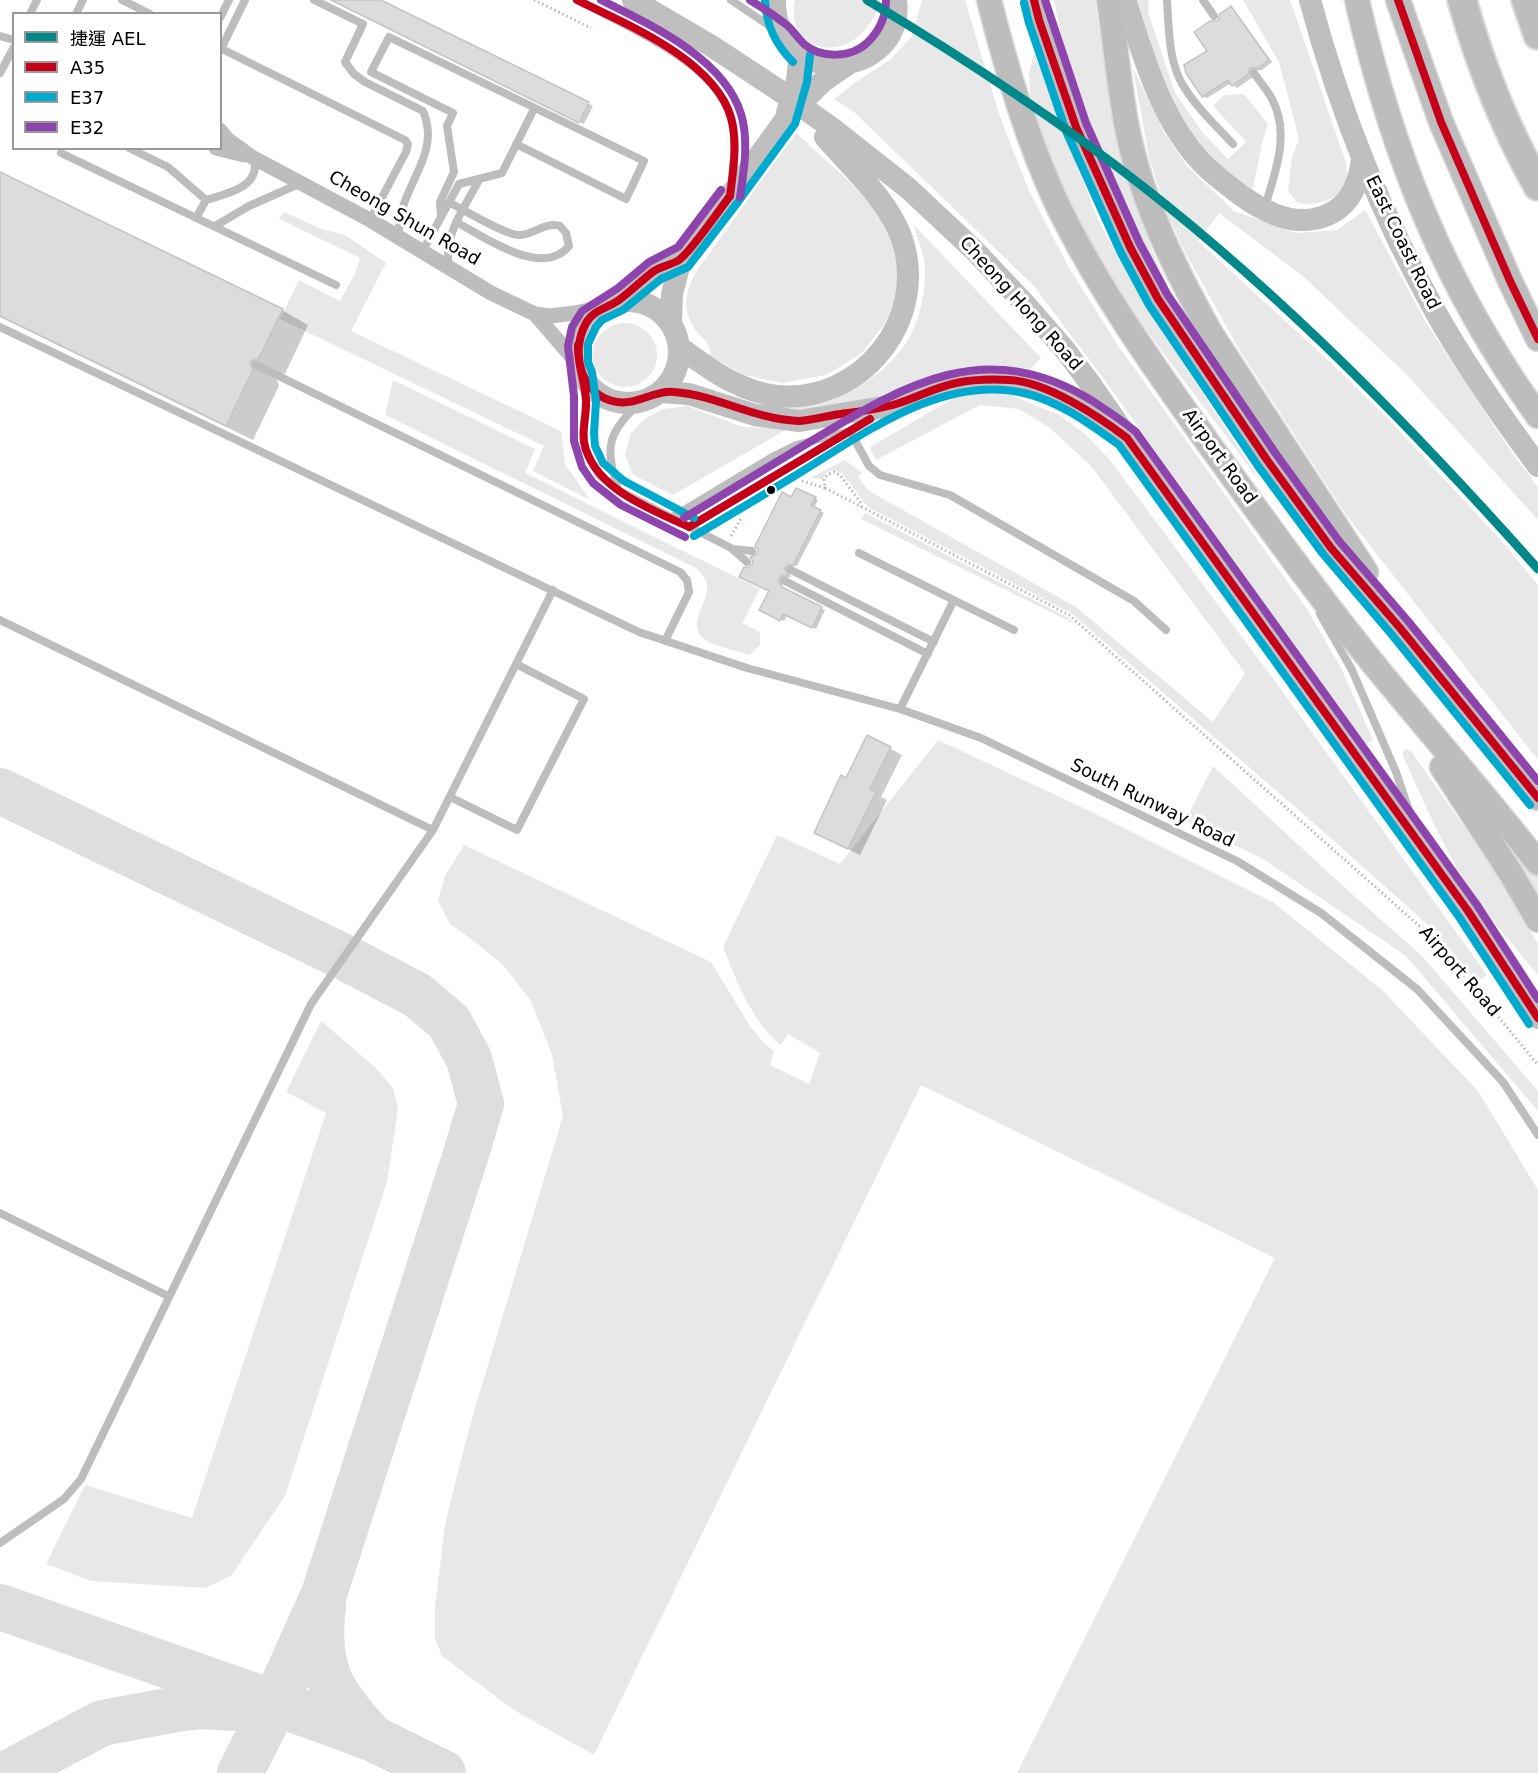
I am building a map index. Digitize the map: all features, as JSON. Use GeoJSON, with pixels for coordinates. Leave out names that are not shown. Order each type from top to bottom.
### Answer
{"type":"FeatureCollection","features":[{"type":"Feature","properties":{"kind":"highway"},"geometry":{"type":"LineString","coordinates":[[1462,0],[1495,95],[1513,138],[1538,186]]}},
{"type":"Feature","properties":{"kind":"highway"},"geometry":{"type":"LineString","coordinates":[[1526,0],[1538,35]]}},
{"type":"Feature","properties":{"kind":"main road","name":"Airport Road"},"geometry":{"type":"LineString","coordinates":[[988,0],[1004,60],[1040,165],[1084,256],[1119,314],[1161,377],[1280,542],[1374,665],[1538,863]]}},
{"type":"Feature","properties":{"kind":"main road","name":"Airport Road"},"geometry":{"type":"LineString","coordinates":[[1034,0],[1076,127],[1120,226],[1158,299],[1267,460],[1331,548],[1400,628],[1538,798]]}},
{"type":"Feature","properties":{"kind":"main road"},"geometry":{"type":"LineString","coordinates":[[1109,0],[1129,137],[1147,198],[1168,251],[1210,332],[1345,538],[1400,628]]}},
{"type":"Feature","properties":{"kind":"main road"},"geometry":{"type":"LineString","coordinates":[[1357,0],[1377,85],[1424,217],[1465,302],[1489,343],[1538,416]]}},
{"type":"Feature","properties":{"kind":"main road"},"geometry":{"type":"LineString","coordinates":[[1398,0],[1441,122],[1510,281],[1538,339]]}},
{"type":"Feature","properties":{"kind":"main road"},"geometry":{"type":"LineString","coordinates":[[1374,665],[1510,872],[1538,920]]}},
{"type":"Feature","properties":{"kind":"street"},"geometry":{"type":"LineString","coordinates":[[633,0],[710,45],[780,91],[829,133],[888,209],[904,245],[909,279],[905,304],[897,328],[883,350],[864,370],[841,384],[816,393],[790,396],[761,393],[733,383],[679,348]]}},
{"type":"Feature","properties":{"kind":"street"},"geometry":{"type":"LineString","coordinates":[[775,0],[778,23],[783,35],[800,54],[822,63],[847,64]]}},
{"type":"Feature","properties":{"kind":"street"},"geometry":{"type":"LineString","coordinates":[[671,324],[672,294],[681,259],[785,120],[822,82],[847,64],[863,59],[877,50],[888,36],[894,21],[896,0]]}},
{"type":"Feature","properties":{"kind":"street"},"geometry":{"type":"LineString","coordinates":[[1125,0],[1150,77],[1166,111],[1181,137],[1211,171],[1234,190],[1264,210],[1283,218],[1304,221],[1322,218],[1336,211],[1355,189],[1359,181],[1362,160]]}},
{"type":"Feature","properties":{"kind":"street","name":"East Coast Road"},"geometry":{"type":"LineString","coordinates":[[1310,0],[1326,61],[1362,160],[1384,212],[1435,312],[1495,408],[1538,466]]}},
{"type":"Feature","properties":{"kind":"street"},"geometry":{"type":"LineString","coordinates":[[785,120],[797,81],[800,54]]}},
{"type":"Feature","properties":{"kind":"street","name":"Cheong Shun Road"},"geometry":{"type":"LineString","coordinates":[[222,133],[227,139],[252,157],[370,220],[491,293],[535,314],[550,316],[575,313],[611,303]]}},
{"type":"Feature","properties":{"kind":"street","name":"Cheong Hong Road"},"geometry":{"type":"LineString","coordinates":[[829,133],[909,189],[974,250],[1065,351],[1421,846]]}},
{"type":"Feature","properties":{"kind":"street","name":"Cheong Shun Road"},"geometry":{"type":"LineString","coordinates":[[222,150],[252,157]]}},
{"type":"Feature","properties":{"kind":"street"},"geometry":{"type":"LineString","coordinates":[[681,259],[656,270],[591,317],[581,332],[578,342],[580,369],[594,389],[608,399],[625,403],[650,396],[689,394],[755,415],[799,421],[894,405],[935,389],[972,380],[1021,381],[1079,405],[1127,438]]}},
{"type":"Feature","properties":{"kind":"street"},"geometry":{"type":"LineString","coordinates":[[611,303],[640,301],[665,316],[671,324],[679,348],[677,368],[667,385],[650,396]]}},
{"type":"Feature","properties":{"kind":"street","name":"Cheong Shun Road"},"geometry":{"type":"LineString","coordinates":[[535,314],[580,369]]}},
{"type":"Feature","properties":{"kind":"street","name":"Airport Road"},"geometry":{"type":"LineString","coordinates":[[1421,846],[1538,1018]]}},
{"type":"Feature","properties":{"kind":"street"},"geometry":{"type":"LineString","coordinates":[[1467,911],[1538,988]]}},
{"type":"Feature","properties":{"kind":"lane"},"geometry":{"type":"LineString","coordinates":[[122,0],[146,12]]}},
{"type":"Feature","properties":{"kind":"lane"},"geometry":{"type":"LineString","coordinates":[[222,14],[229,0]]}},
{"type":"Feature","properties":{"kind":"lane"},"geometry":{"type":"LineString","coordinates":[[222,46],[245,0]]}},
{"type":"Feature","properties":{"kind":"lane"},"geometry":{"type":"LineString","coordinates":[[314,0],[363,24],[345,62],[354,74],[423,111],[427,121],[428,146],[400,211],[399,237]]}},
{"type":"Feature","properties":{"kind":"lane"},"geometry":{"type":"LineString","coordinates":[[577,0],[661,45],[692,65],[715,87],[731,116],[733,155],[730,196]]}},
{"type":"Feature","properties":{"kind":"lane"},"geometry":{"type":"LineString","coordinates":[[731,0],[783,35]]}},
{"type":"Feature","properties":{"kind":"lane"},"geometry":{"type":"LineString","coordinates":[[1167,0],[1171,53],[1183,87],[1233,144]]}},
{"type":"Feature","properties":{"kind":"lane"},"geometry":{"type":"LineString","coordinates":[[1203,0],[1214,16]]}},
{"type":"Feature","properties":{"kind":"lane"},"geometry":{"type":"LineString","coordinates":[[441,216],[440,202],[454,172],[447,126],[453,113],[371,72],[389,37],[644,161],[626,199],[516,144]]}},
{"type":"Feature","properties":{"kind":"lane"},"geometry":{"type":"LineString","coordinates":[[222,48],[405,140],[408,144],[406,152],[370,220]]}},
{"type":"Feature","properties":{"kind":"lane"},"geometry":{"type":"LineString","coordinates":[[0,73],[12,51]]}},
{"type":"Feature","properties":{"kind":"lane"},"geometry":{"type":"LineString","coordinates":[[1254,74],[1273,102],[1281,133],[1281,149],[1264,210]]}},
{"type":"Feature","properties":{"kind":"lane"},"geometry":{"type":"LineString","coordinates":[[423,252],[459,184],[502,173],[534,109]]}},
{"type":"Feature","properties":{"kind":"lane"},"geometry":{"type":"LineString","coordinates":[[133,150],[168,167],[206,200]]}},
{"type":"Feature","properties":{"kind":"lane"},"geometry":{"type":"LineString","coordinates":[[61,153],[336,285]]}},
{"type":"Feature","properties":{"kind":"lane"},"geometry":{"type":"LineString","coordinates":[[196,218],[206,200],[243,187],[250,181],[255,170],[252,157]]}},
{"type":"Feature","properties":{"kind":"lane"},"geometry":{"type":"LineString","coordinates":[[450,268],[447,248],[456,222],[479,180]]}},
{"type":"Feature","properties":{"kind":"lane"},"geometry":{"type":"LineString","coordinates":[[215,226],[249,206],[302,182]]}},
{"type":"Feature","properties":{"kind":"lane"},"geometry":{"type":"LineString","coordinates":[[450,203],[513,234],[531,233],[547,225],[560,226],[566,232],[569,246],[564,252],[553,257],[533,259],[516,253],[456,222]]}},
{"type":"Feature","properties":{"kind":"lane","name":"South Runway Road"},"geometry":{"type":"LineString","coordinates":[[0,327],[639,632],[747,668],[900,709],[981,738],[1226,856],[1321,913],[1417,989],[1503,1082],[1538,1135]]}},
{"type":"Feature","properties":{"kind":"lane"},"geometry":{"type":"LineString","coordinates":[[256,365],[680,572],[687,580],[689,592],[665,641]]}},
{"type":"Feature","properties":{"kind":"lane"},"geometry":{"type":"LineString","coordinates":[[580,369],[586,401],[583,433],[585,449],[599,475],[618,490],[731,548],[747,562]]}},
{"type":"Feature","properties":{"kind":"lane"},"geometry":{"type":"LineString","coordinates":[[618,490],[610,462],[611,441],[622,420],[650,396]]}},
{"type":"Feature","properties":{"kind":"lane"},"geometry":{"type":"LineString","coordinates":[[689,527],[894,405]]}},
{"type":"Feature","properties":{"kind":"lane"},"geometry":{"type":"LineString","coordinates":[[671,518],[796,445],[850,431]]}},
{"type":"Feature","properties":{"kind":"lane"},"geometry":{"type":"LineString","coordinates":[[850,431],[869,466],[880,475],[950,495],[1134,602],[1166,630]]}},
{"type":"Feature","properties":{"kind":"lane"},"geometry":{"type":"LineString","coordinates":[[1280,542],[1352,670],[1396,772],[1421,846]]}},
{"type":"Feature","properties":{"kind":"lane"},"geometry":{"type":"LineString","coordinates":[[731,548],[752,551]]}},
{"type":"Feature","properties":{"kind":"lane"},"geometry":{"type":"LineString","coordinates":[[859,553],[1014,630]]}},
{"type":"Feature","properties":{"kind":"lane"},"geometry":{"type":"LineString","coordinates":[[791,570],[934,642]]}},
{"type":"Feature","properties":{"kind":"lane"},"geometry":{"type":"LineString","coordinates":[[785,581],[928,654]]}},
{"type":"Feature","properties":{"kind":"lane"},"geometry":{"type":"LineString","coordinates":[[0,1543],[64,1499],[81,1479],[310,1004],[433,830],[553,590]]}},
{"type":"Feature","properties":{"kind":"lane"},"geometry":{"type":"LineString","coordinates":[[900,709],[954,600]]}},
{"type":"Feature","properties":{"kind":"lane"},"geometry":{"type":"LineString","coordinates":[[0,620],[433,830]]}},
{"type":"Feature","properties":{"kind":"lane"},"geometry":{"type":"LineString","coordinates":[[450,797],[517,830],[584,699],[516,664]]}},
{"type":"Feature","properties":{"kind":"lane"},"geometry":{"type":"LineString","coordinates":[[0,1213],[168,1296]]}},
{"type":"Feature","properties":{"kind":"path"},"geometry":{"type":"LineString","coordinates":[[534,0],[591,28]]}},
{"type":"Feature","properties":{"kind":"path"},"geometry":{"type":"LineString","coordinates":[[825,488],[824,480],[827,475],[834,472],[840,475],[862,507]]}},
{"type":"Feature","properties":{"kind":"path","name":"Airport Road"},"geometry":{"type":"LineString","coordinates":[[802,481],[825,488],[1069,615],[1435,940],[1538,1065]]}},
{"type":"Feature","properties":{"kind":"shaded area"},"geometry":{"type":"Polygon","coordinates":[[[795,0],[880,0],[875,16],[865,30],[853,40],[840,46],[827,48],[805,39],[798,29],[794,16],[795,0]]]}},
{"type":"Feature","properties":{"kind":"shaded area"},"geometry":{"type":"Polygon","coordinates":[[[922,0],[965,0],[999,114],[1029,191],[1068,266],[1119,347],[1307,609],[1341,668],[1373,740],[1366,745],[1103,378],[1034,286],[854,112],[834,99],[890,60],[912,36],[922,0]]]}},
{"type":"Feature","properties":{"kind":"shaded area"},"geometry":{"type":"Polygon","coordinates":[[[1054,0],[1095,0],[1115,132],[1153,253],[1182,317],[1145,257],[1085,112],[1062,38],[1054,0]]]}},
{"type":"Feature","properties":{"kind":"shaded area"},"geometry":{"type":"Polygon","coordinates":[[[1136,0],[1149,0],[1148,12],[1175,93],[1203,133],[1228,159],[1246,142],[1213,106],[1224,95],[1244,94],[1268,124],[1253,189],[1229,174],[1208,155],[1191,133],[1165,81],[1136,0]]]}},
{"type":"Feature","properties":{"kind":"shaded area"},"geometry":{"type":"Polygon","coordinates":[[[1243,0],[1290,0],[1346,163],[1345,186],[1341,192],[1328,200],[1298,203],[1288,191],[1292,157],[1299,139],[1279,62],[1243,0]]]}},
{"type":"Feature","properties":{"kind":"shaded area"},"geometry":{"type":"Polygon","coordinates":[[[1034,53],[1098,220],[1151,315],[1265,488],[1142,325],[1089,248],[1031,122],[1029,73],[1034,53]]]}},
{"type":"Feature","properties":{"kind":"shaded area"},"geometry":{"type":"Polygon","coordinates":[[[1133,68],[1165,134],[1187,166],[1234,211],[1296,233],[1337,230],[1365,210],[1425,321],[1512,453],[1538,487],[1538,520],[1407,375],[1304,277],[1219,213],[1198,241],[1329,361],[1389,420],[1498,537],[1538,585],[1538,760],[1346,515],[1240,351],[1185,252],[1167,213],[1149,157],[1133,68]]]}},
{"type":"Feature","properties":{"kind":"shaded area"},"geometry":{"type":"Polygon","coordinates":[[[796,133],[850,182],[871,205],[889,231],[897,265],[898,291],[886,322],[861,354],[826,375],[782,383],[744,375],[711,356],[708,345],[688,316],[686,300],[687,292],[698,269],[796,133]]]}},
{"type":"Feature","properties":{"kind":"shaded area"},"geometry":{"type":"Polygon","coordinates":[[[284,212],[319,228],[345,235],[386,263],[351,331],[561,431],[565,464],[590,500],[533,471],[544,446],[280,319],[299,280],[340,301],[354,276],[360,258],[279,219],[284,212]]]}},
{"type":"Feature","properties":{"kind":"shaded area"},"geometry":{"type":"Polygon","coordinates":[[[914,225],[1041,358],[1030,369],[995,365],[948,372],[864,401],[791,411],[753,402],[801,402],[827,399],[869,380],[900,352],[919,315],[924,293],[925,265],[914,225]]]}},
{"type":"Feature","properties":{"kind":"shaded area"},"geometry":{"type":"Polygon","coordinates":[[[619,323],[631,323],[648,332],[655,343],[657,355],[655,367],[648,378],[631,387],[619,387],[607,382],[598,373],[593,361],[593,349],[598,337],[607,328],[619,323]]]}},
{"type":"Feature","properties":{"kind":"shaded area"},"geometry":{"type":"Polygon","coordinates":[[[393,380],[535,449],[525,473],[760,589],[742,623],[760,632],[760,645],[750,655],[708,642],[699,633],[698,618],[707,587],[704,578],[696,568],[385,415],[393,380]]]}},
{"type":"Feature","properties":{"kind":"shaded area"},"geometry":{"type":"Polygon","coordinates":[[[1008,394],[1059,415],[1085,434],[1109,459],[1280,688],[1487,975],[1476,982],[1437,933],[1071,613],[868,507],[842,473],[834,470],[826,473],[822,479],[810,478],[845,460],[862,473],[858,477],[869,491],[1076,607],[1213,722],[1245,673],[1092,467],[1050,428],[1019,409],[980,405],[876,460],[870,447],[958,396],[1008,394]]]}},
{"type":"Feature","properties":{"kind":"shaded area"},"geometry":{"type":"Polygon","coordinates":[[[687,406],[743,427],[789,428],[673,495],[633,475],[625,455],[631,433],[643,420],[663,409],[687,406]]]}},
{"type":"Feature","properties":{"kind":"shaded area"},"geometry":{"type":"Polygon","coordinates":[[[865,513],[1065,616],[1075,624],[861,519],[865,513]]]}},
{"type":"Feature","properties":{"kind":"shaded area"},"geometry":{"type":"Polygon","coordinates":[[[938,740],[1077,805],[1273,902],[1382,990],[1478,1091],[1538,1190],[1538,1773],[1017,1773],[1275,1258],[921,1085],[594,1755],[514,1710],[442,1656],[435,1638],[435,1607],[445,1525],[475,1408],[563,1116],[552,1055],[531,1001],[504,966],[450,924],[438,901],[445,876],[464,845],[711,962],[750,1026],[774,1051],[770,1065],[809,1084],[820,1053],[788,1034],[781,1045],[770,1035],[746,1000],[723,947],[777,835],[840,864],[938,740]]]}},
{"type":"Feature","properties":{"kind":"shaded area"},"geometry":{"type":"Polygon","coordinates":[[[1406,749],[1411,751],[1493,868],[1538,944],[1538,975],[1490,917],[1455,865],[1403,756],[1406,749]]]}},
{"type":"Feature","properties":{"kind":"shaded area"},"geometry":{"type":"Polygon","coordinates":[[[1213,766],[1422,956],[1538,1091],[1538,1111],[1406,956],[1263,859],[1185,821],[1213,766]]]}},
{"type":"Feature","properties":{"kind":"shaded area"},"geometry":{"type":"Polygon","coordinates":[[[1479,811],[1520,853],[1538,877],[1538,907],[1479,811]]]}},
{"type":"Feature","properties":{"kind":"shaded area"},"geometry":{"type":"Polygon","coordinates":[[[321,1021],[375,1067],[393,1088],[398,1109],[387,1182],[285,1496],[231,1576],[205,1588],[91,1581],[46,1564],[85,1485],[192,1518],[326,1113],[286,1092],[321,1021]]]}},
{"type":"Feature","properties":{"kind":"building"},"geometry":{"type":"Polygon","coordinates":[[[331,0],[381,0],[589,102],[579,123],[331,0]]]}},
{"type":"Feature","properties":{"kind":"building"},"geometry":{"type":"Polygon","coordinates":[[[1231,6],[1269,60],[1257,68],[1250,68],[1248,74],[1232,86],[1228,80],[1202,97],[1186,73],[1184,65],[1207,51],[1194,32],[1210,21],[1218,21],[1220,14],[1231,6]]]}},
{"type":"Feature","properties":{"kind":"building"},"geometry":{"type":"Polygon","coordinates":[[[0,172],[283,309],[258,360],[250,363],[253,370],[226,426],[0,316],[0,172]]]}},
{"type":"Feature","properties":{"kind":"building"},"geometry":{"type":"Polygon","coordinates":[[[796,488],[816,497],[811,505],[821,510],[793,565],[785,568],[788,576],[781,576],[779,582],[782,587],[822,607],[812,628],[783,614],[780,621],[759,610],[769,591],[739,577],[744,567],[748,568],[752,565],[753,561],[750,557],[757,554],[758,549],[755,546],[782,492],[791,497],[796,488]]]}},
{"type":"Feature","properties":{"kind":"building"},"geometry":{"type":"Polygon","coordinates":[[[867,735],[891,747],[870,789],[876,792],[848,849],[814,833],[841,775],[846,778],[867,735]]]}},
{"type":"Feature","properties":{"kind":"taxiway"},"geometry":{"type":"LineString","coordinates":[[0,791],[344,957],[417,995],[449,1022],[469,1059],[481,1104],[324,1594],[272,1710],[240,1773]]}},
{"type":"Feature","properties":{"kind":"taxiway"},"geometry":{"type":"LineString","coordinates":[[323,1606],[322,1647],[329,1679],[346,1708],[373,1738]]}},
{"type":"Feature","properties":{"kind":"taxiway"},"geometry":{"type":"LineString","coordinates":[[0,1607],[376,1740],[443,1773]]}},
{"type":"Feature","properties":{"kind":"taxiway"},"geometry":{"type":"LineString","coordinates":[[8,1773],[102,1723],[202,1706],[251,1709]]}},
{"type":"Feature","properties":{"kind":"metro line","name":"AEL"},"geometry":{"type":"LineString","coordinates":[[867,0],[938,43],[1041,112],[1141,185],[1195,229],[1298,320],[1348,368],[1445,467],[1538,569]]}},
{"type":"Feature","properties":{"kind":"transit line","name":"A35"},"geometry":{"type":"LineString","coordinates":[[577,0],[666,46],[707,78],[722,97],[731,118],[734,137],[730,196]]}},
{"type":"Feature","properties":{"kind":"transit line","name":"E32"},"geometry":{"type":"LineString","coordinates":[[601,0],[683,45],[719,76],[732,94],[741,114],[745,134],[740,197]]}},
{"type":"Feature","properties":{"kind":"transit line","name":"E32"},"geometry":{"type":"LineString","coordinates":[[750,0],[788,26],[811,49],[836,55],[854,51],[872,38],[883,18],[886,0]]}},
{"type":"Feature","properties":{"kind":"transit line","name":"E37"},"geometry":{"type":"LineString","coordinates":[[765,0],[767,18],[773,34],[793,62]]}},
{"type":"Feature","properties":{"kind":"transit line","name":"A35"},"geometry":{"type":"LineString","coordinates":[[1034,0],[1076,127],[1130,247],[1158,299],[1267,460],[1331,548],[1400,628],[1538,798]]}},
{"type":"Feature","properties":{"kind":"transit line","name":"E32"},"geometry":{"type":"LineString","coordinates":[[1045,0],[1086,123],[1139,242],[1167,294],[1276,454],[1339,541],[1408,621],[1538,781]]}},
{"type":"Feature","properties":{"kind":"transit line","name":"A35"},"geometry":{"type":"LineString","coordinates":[[1398,0],[1441,122],[1510,281],[1538,339]]}},
{"type":"Feature","properties":{"kind":"transit line","name":"E37"},"geometry":{"type":"LineString","coordinates":[[1024,3],[1066,131],[1120,251],[1149,305],[1258,466],[1323,554],[1530,805]]}},
{"type":"Feature","properties":{"kind":"transit line","name":"E37"},"geometry":{"type":"LineString","coordinates":[[694,518],[624,481],[603,463],[595,446],[596,401],[592,372],[588,362],[588,344],[602,320],[623,310],[661,279],[688,267],[738,202],[795,124],[807,82],[810,55]]}},
{"type":"Feature","properties":{"kind":"transit line","name":"E32"},"geometry":{"type":"LineString","coordinates":[[685,537],[621,505],[593,483],[582,467],[574,441],[574,396],[568,346],[572,327],[582,311],[618,288],[649,262],[678,247],[721,190]]}},
{"type":"Feature","properties":{"kind":"transit line","name":"A35"},"geometry":{"type":"LineString","coordinates":[[730,196],[684,256],[654,271],[619,300],[597,312],[586,323],[581,334],[579,359],[587,382],[594,391],[604,398],[617,402],[632,401],[667,392],[690,394],[766,416],[798,421],[888,406],[941,387],[963,382],[1010,380],[1024,382],[1056,393],[1102,420],[1127,438],[1468,911],[1538,1018]]}},
{"type":"Feature","properties":{"kind":"transit line","name":"A35"},"geometry":{"type":"LineString","coordinates":[[578,345],[586,400],[584,442],[599,473],[611,485],[641,505],[689,527]]}},
{"type":"Feature","properties":{"kind":"transit line","name":"E32"},"geometry":{"type":"LineString","coordinates":[[684,518],[881,401],[914,386],[948,375],[981,370],[1016,371],[1053,381],[1091,400],[1136,432],[1477,905],[1538,999]]}},
{"type":"Feature","properties":{"kind":"transit line","name":"E37"},"geometry":{"type":"LineString","coordinates":[[694,536],[878,425],[935,399],[964,392],[994,389],[1037,397],[1074,414],[1119,445],[1459,917],[1529,1024]]}},
{"type":"Feature","properties":{"kind":"transit line","name":"A35"},"geometry":{"type":"LineString","coordinates":[[689,527],[870,419]]}}]}
